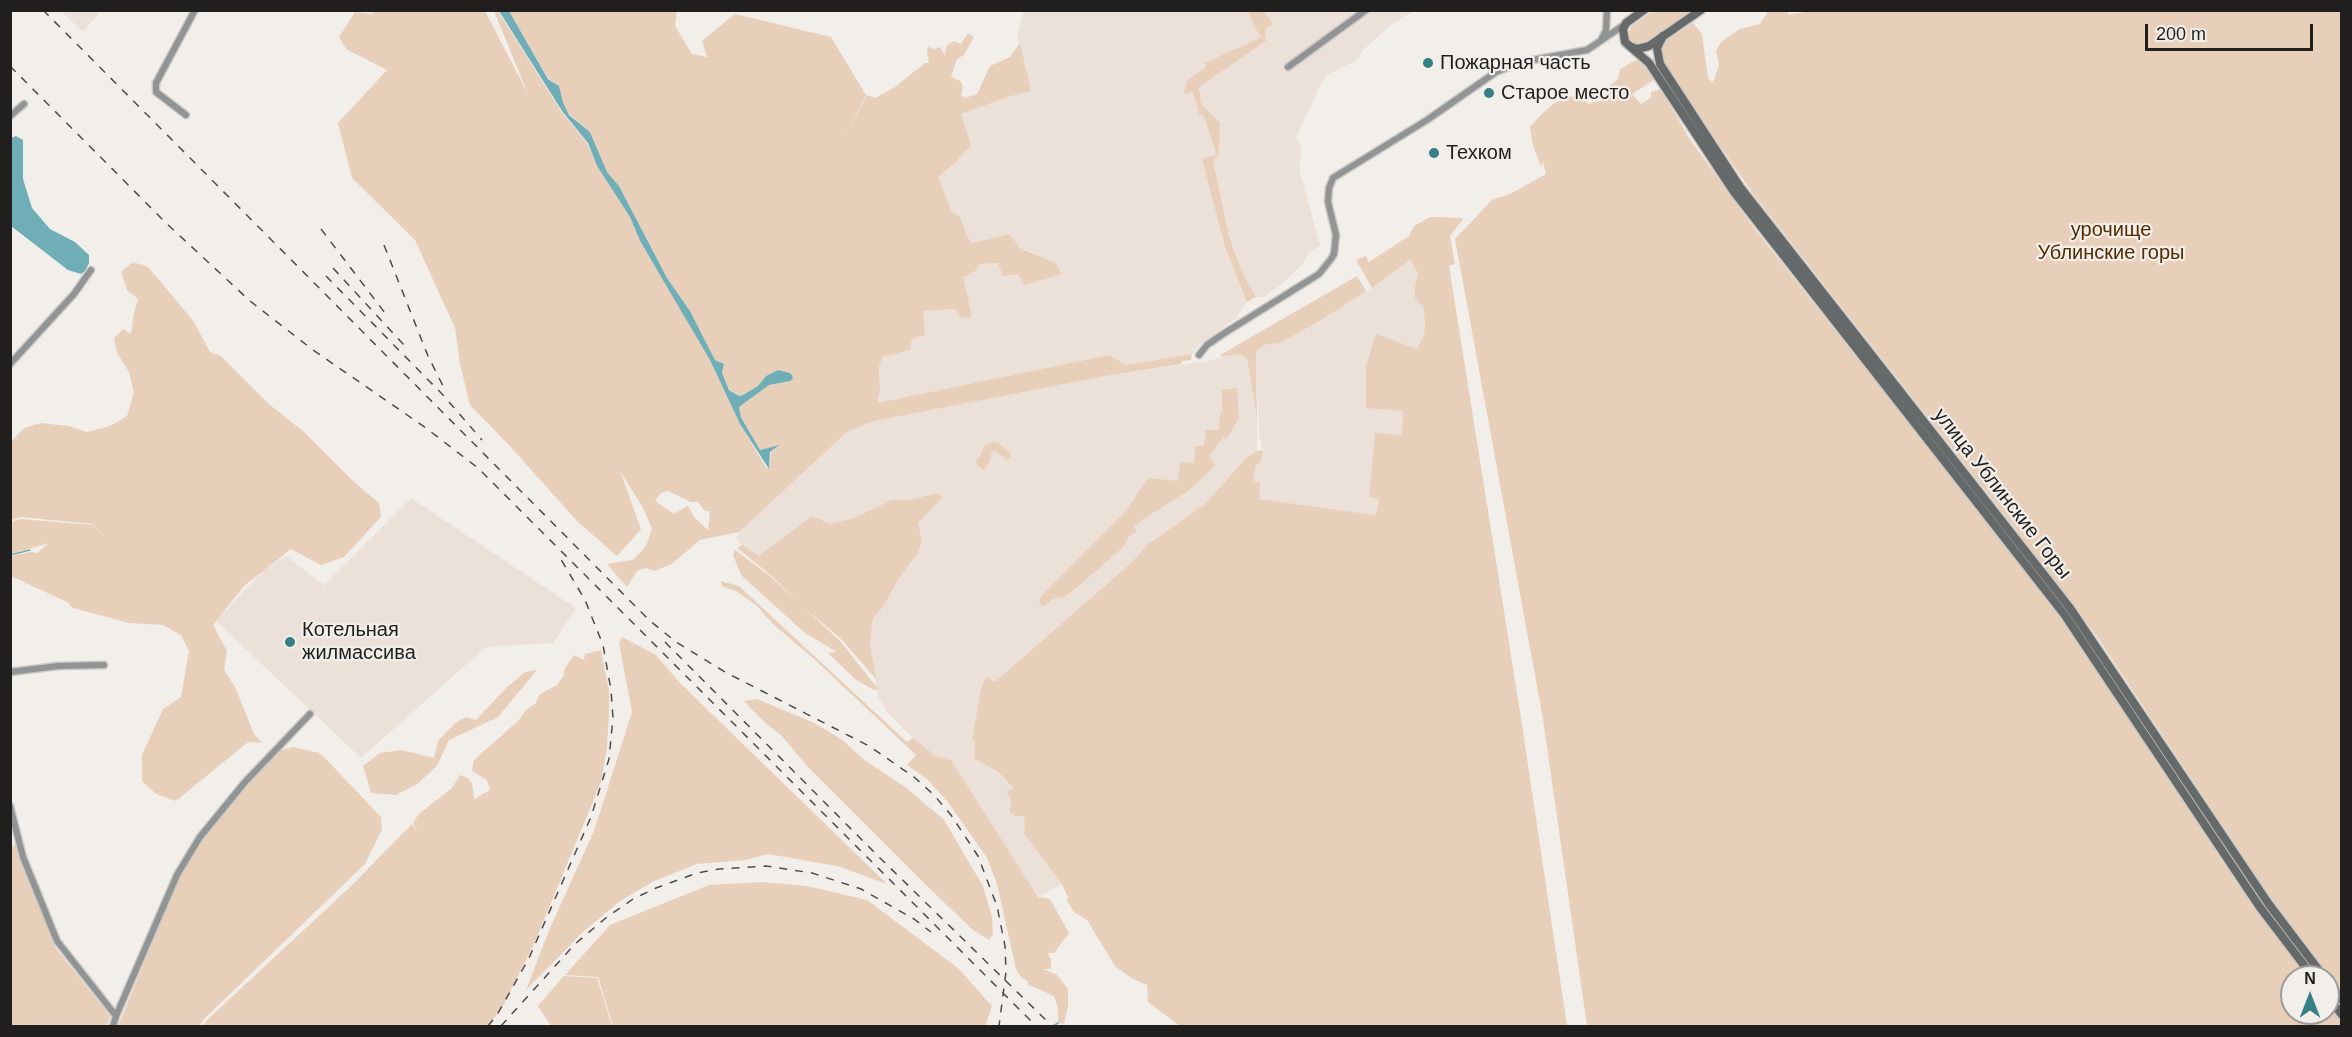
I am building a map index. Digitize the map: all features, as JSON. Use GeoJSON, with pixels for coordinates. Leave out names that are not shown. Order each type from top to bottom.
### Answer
{"type":"FeatureCollection","features":[{"type":"Feature","properties":{"kind":"main road"},"geometry":{"type":"LineString","coordinates":[[1644,10],[1626,23],[1623,29],[1628,44],[1643,48],[1701,10]]}},
{"type":"Feature","properties":{"kind":"main road","name":"улица Ублинские Горы"},"geometry":{"type":"LineString","coordinates":[[1663,36],[1657,48],[1660,64],[1740,187],[2070,608],[2268,903],[2315,965]]}},
{"type":"Feature","properties":{"kind":"main road","name":"улица Ублинские Горы"},"geometry":{"type":"LineString","coordinates":[[1628,44],[1649,63],[1728,183],[1780,254],[2064,614],[2259,906],[2304,965]]}},
{"type":"Feature","properties":{"kind":"street"},"geometry":{"type":"LineString","coordinates":[[186,115],[156,92],[156,83],[195,10]]}},
{"type":"Feature","properties":{"kind":"street"},"geometry":{"type":"LineString","coordinates":[[1288,68],[1366,10]]}},
{"type":"Feature","properties":{"kind":"street"},"geometry":{"type":"LineString","coordinates":[[1599,43],[1606,31],[1607,10]]}},
{"type":"Feature","properties":{"kind":"street"},"geometry":{"type":"LineString","coordinates":[[1608,21],[1616,25],[1626,23]]}},
{"type":"Feature","properties":{"kind":"street"},"geometry":{"type":"LineString","coordinates":[[1608,21],[1628,44]]}},
{"type":"Feature","properties":{"kind":"street"},"geometry":{"type":"LineString","coordinates":[[1199,355],[1207,345],[1223,334],[1319,274],[1331,259],[1334,254],[1336,236],[1328,202],[1329,188],[1333,178],[1363,161],[1506,67],[1587,50],[1626,23]]}},
{"type":"Feature","properties":{"kind":"street"},"geometry":{"type":"LineString","coordinates":[[10,116],[24,104]]}},
{"type":"Feature","properties":{"kind":"street"},"geometry":{"type":"LineString","coordinates":[[10,364],[75,294],[91,270]]}},
{"type":"Feature","properties":{"kind":"street"},"geometry":{"type":"LineString","coordinates":[[10,672],[58,666],[104,665]]}},
{"type":"Feature","properties":{"kind":"street"},"geometry":{"type":"LineString","coordinates":[[113,1026],[177,875],[200,837],[245,782],[310,714]]}},
{"type":"Feature","properties":{"kind":"street"},"geometry":{"type":"LineString","coordinates":[[10,806],[23,857],[57,940],[116,1016]]}},
{"type":"Feature","properties":{"kind":"shaded area"},"geometry":{"type":"Polygon","coordinates":[[[61,11],[101,11],[83,32],[61,11]]]}},
{"type":"Feature","properties":{"kind":"shaded area"},"geometry":{"type":"Polygon","coordinates":[[[1024,11],[1248,11],[1261,37],[1205,63],[1207,67],[1187,81],[1193,92],[1199,115],[1203,115],[1217,155],[1220,123],[1201,103],[1199,86],[1266,41],[1265,29],[1272,24],[1264,11],[1415,11],[1393,23],[1364,49],[1357,60],[1326,76],[1318,90],[1296,138],[1302,148],[1299,169],[1320,245],[1308,254],[1303,264],[1283,283],[1264,297],[1256,297],[1241,270],[1229,236],[1213,159],[1217,156],[1203,159],[1225,247],[1247,302],[1236,318],[1199,345],[1192,354],[1126,365],[1109,355],[877,403],[880,390],[879,366],[883,357],[910,350],[923,311],[955,309],[963,276],[977,270],[980,264],[998,263],[1040,254],[1020,248],[1010,234],[972,243],[960,217],[952,212],[938,177],[954,164],[961,114],[1031,91],[1017,34],[1024,11]]]}},
{"type":"Feature","properties":{"kind":"shaded area"},"geometry":{"type":"Polygon","coordinates":[[[1410,258],[1418,273],[1415,286],[1423,306],[1424,335],[1417,349],[1403,411],[1402,435],[1375,434],[1369,497],[1379,498],[1376,515],[1259,499],[1253,482],[1256,464],[1263,450],[1259,435],[1256,352],[1264,345],[1280,343],[1318,322],[1352,298],[1372,288],[1410,258]]]}},
{"type":"Feature","properties":{"kind":"shaded area"},"geometry":{"type":"Polygon","coordinates":[[[1238,354],[1247,358],[1257,419],[1257,451],[1246,458],[1204,505],[1148,544],[1132,562],[995,683],[985,677],[975,740],[989,765],[1014,789],[1011,800],[1014,813],[1024,816],[1025,831],[1023,832],[1062,884],[1038,897],[951,761],[936,756],[913,738],[888,713],[878,697],[870,643],[873,618],[883,607],[901,575],[918,553],[922,542],[917,523],[941,498],[937,493],[908,500],[892,500],[854,518],[830,525],[812,517],[759,556],[737,539],[739,532],[847,432],[875,421],[1105,376],[1207,361],[1238,354]]]}},
{"type":"Feature","properties":{"kind":"shaded area"},"geometry":{"type":"Polygon","coordinates":[[[411,498],[576,608],[553,643],[486,647],[361,758],[216,621],[264,570],[286,556],[324,585],[411,498]]]}},
{"type":"Feature","properties":{"kind":"green space","name":"урочище Ублинские горы"},"geometry":{"type":"Polygon","coordinates":[[[1816,10],[2341,11],[2341,992],[2340,965],[2320,965],[2306,947],[2268,894],[2096,635],[1754,195],[1664,64],[1662,44],[1693,23],[1702,34],[1708,78],[1713,83],[1719,65],[1716,51],[1721,42],[1740,29],[1760,24],[1766,11],[1789,11],[1787,15],[1816,10]]]}},
{"type":"Feature","properties":{"kind":"green space"},"geometry":{"type":"Polygon","coordinates":[[[372,11],[485,11],[528,94],[494,11],[498,11],[561,111],[587,143],[597,166],[630,217],[640,242],[690,323],[740,424],[767,469],[770,465],[771,452],[780,446],[760,450],[741,416],[739,407],[769,385],[790,381],[793,379],[792,375],[778,370],[766,376],[758,386],[739,396],[729,389],[722,373],[724,364],[715,360],[690,311],[667,278],[619,186],[607,172],[590,132],[569,114],[559,86],[548,78],[509,11],[677,11],[675,26],[692,54],[707,57],[702,41],[735,14],[831,37],[866,95],[840,145],[867,95],[875,98],[895,87],[925,63],[929,63],[928,46],[934,49],[940,47],[945,56],[946,46],[954,41],[961,44],[968,33],[974,37],[964,55],[957,59],[951,77],[960,81],[963,86],[961,95],[965,98],[977,94],[990,66],[1010,57],[1020,43],[1031,91],[961,114],[971,145],[954,164],[938,177],[952,212],[960,217],[972,243],[1010,234],[1020,248],[1056,263],[1062,274],[1025,285],[1018,274],[1003,276],[998,263],[980,264],[977,270],[963,277],[972,317],[961,318],[955,309],[923,311],[925,335],[912,339],[910,350],[883,357],[879,366],[880,390],[877,403],[1109,355],[1126,365],[1192,354],[1191,360],[1182,361],[1181,364],[1105,376],[875,421],[847,432],[739,532],[700,540],[672,564],[654,571],[646,568],[637,571],[627,587],[607,564],[633,560],[646,546],[652,529],[642,506],[620,471],[641,529],[617,556],[578,522],[470,405],[460,364],[455,328],[415,240],[352,178],[338,123],[387,70],[346,49],[339,37],[355,12],[373,14],[372,11]],[[668,491],[661,493],[655,501],[674,514],[688,506],[695,518],[708,530],[710,511],[705,511],[698,502],[691,502],[668,491]]]}},
{"type":"Feature","properties":{"kind":"green space"},"geometry":{"type":"Polygon","coordinates":[[[1248,11],[1264,11],[1273,24],[1265,29],[1266,41],[1199,87],[1201,103],[1220,123],[1218,156],[1213,160],[1229,236],[1241,270],[1256,297],[1247,302],[1225,247],[1202,159],[1217,155],[1203,115],[1199,115],[1193,92],[1184,94],[1187,81],[1206,67],[1205,63],[1261,37],[1248,11]]]}},
{"type":"Feature","properties":{"kind":"green space"},"geometry":{"type":"Polygon","coordinates":[[[1653,11],[1692,11],[1647,41],[1634,44],[1628,37],[1631,27],[1653,11]]]}},
{"type":"Feature","properties":{"kind":"green space"},"geometry":{"type":"Polygon","coordinates":[[[1636,60],[1647,67],[1654,80],[1632,94],[1641,104],[1651,98],[1651,92],[1661,89],[1689,138],[1757,232],[2073,634],[2223,862],[2299,965],[2280,965],[2280,1025],[2340,1025],[2340,1021],[2341,1026],[1587,1026],[1543,719],[1455,239],[1493,199],[1508,195],[1546,174],[1543,161],[1541,166],[1533,146],[1530,127],[1540,116],[1553,104],[1568,97],[1582,96],[1588,104],[1602,100],[1607,88],[1618,79],[1620,69],[1636,60]]]}},
{"type":"Feature","properties":{"kind":"green space"},"geometry":{"type":"Polygon","coordinates":[[[1430,217],[1464,218],[1450,236],[1455,264],[1449,266],[1567,1026],[1180,1026],[1148,1002],[1147,985],[1131,978],[1115,966],[1087,920],[1074,912],[1067,901],[1068,897],[1062,884],[1023,832],[1025,830],[1024,816],[1014,816],[1014,813],[1010,813],[1011,800],[1006,791],[1014,789],[997,771],[974,758],[975,741],[972,740],[981,689],[986,676],[995,682],[1132,562],[1148,544],[1204,505],[1246,458],[1257,451],[1263,450],[1260,463],[1256,464],[1253,481],[1260,482],[1259,499],[1376,515],[1379,499],[1369,497],[1375,433],[1402,435],[1403,411],[1366,408],[1366,366],[1376,334],[1417,349],[1424,335],[1425,322],[1423,306],[1415,299],[1418,273],[1410,259],[1372,288],[1356,260],[1366,256],[1369,262],[1409,236],[1414,226],[1430,217]]]}},
{"type":"Feature","properties":{"kind":"green space"},"geometry":{"type":"Polygon","coordinates":[[[133,262],[148,267],[194,322],[210,352],[221,356],[270,405],[304,432],[351,479],[379,503],[381,517],[344,557],[321,565],[291,549],[244,586],[213,625],[227,651],[224,670],[235,687],[254,734],[262,743],[248,742],[176,801],[156,794],[142,781],[142,755],[163,709],[181,697],[189,651],[181,635],[163,625],[129,623],[73,608],[67,602],[11,576],[11,556],[37,553],[49,543],[11,554],[11,522],[21,519],[92,525],[107,539],[92,524],[21,517],[11,520],[11,442],[24,428],[41,423],[68,426],[87,432],[110,426],[127,416],[134,392],[129,372],[117,353],[114,338],[123,329],[131,334],[138,299],[127,290],[121,272],[133,262]]]}},
{"type":"Feature","properties":{"kind":"green space"},"geometry":{"type":"Polygon","coordinates":[[[1357,276],[1366,291],[1318,322],[1280,343],[1264,345],[1256,352],[1257,419],[1247,358],[1238,354],[1221,357],[1220,355],[1357,276]]]}},
{"type":"Feature","properties":{"kind":"green space"},"geometry":{"type":"Polygon","coordinates":[[[1237,388],[1239,418],[1226,440],[1223,437],[1209,456],[1215,466],[1187,492],[1143,519],[1134,527],[1137,532],[1129,536],[1123,547],[1080,585],[1064,597],[1052,599],[1043,607],[1039,602],[1041,596],[1125,512],[1148,478],[1178,481],[1180,462],[1194,463],[1195,446],[1204,446],[1206,430],[1219,430],[1222,390],[1237,388]]]}},
{"type":"Feature","properties":{"kind":"green space"},"geometry":{"type":"Polygon","coordinates":[[[997,442],[1011,453],[1011,456],[1007,460],[994,450],[984,470],[976,464],[977,458],[980,457],[984,446],[997,442]]]}},
{"type":"Feature","properties":{"kind":"green space"},"geometry":{"type":"Polygon","coordinates":[[[938,493],[942,498],[918,523],[922,542],[918,553],[901,575],[883,607],[873,618],[870,643],[876,679],[841,639],[772,576],[737,548],[742,545],[759,556],[812,516],[830,524],[854,518],[892,500],[908,500],[938,493]]]}},
{"type":"Feature","properties":{"kind":"green space"},"geometry":{"type":"Polygon","coordinates":[[[735,550],[770,576],[840,641],[878,689],[874,690],[856,680],[828,653],[837,652],[805,633],[741,575],[733,555],[735,550]]]}},
{"type":"Feature","properties":{"kind":"green space"},"geometry":{"type":"Polygon","coordinates":[[[721,581],[739,586],[907,742],[913,738],[936,756],[951,760],[1038,897],[1050,899],[1069,933],[1054,953],[1047,953],[1051,959],[1051,969],[1043,969],[1057,975],[1068,989],[1068,1007],[1064,1024],[1058,1023],[1058,1008],[1054,996],[1027,984],[1029,982],[1021,977],[1016,969],[997,884],[987,858],[947,801],[927,779],[907,765],[916,755],[814,659],[773,624],[756,605],[736,591],[722,586],[721,581]]]}},
{"type":"Feature","properties":{"kind":"green space"},"geometry":{"type":"Polygon","coordinates":[[[622,637],[656,655],[679,682],[887,884],[837,866],[768,854],[745,860],[697,864],[654,881],[620,901],[583,932],[526,990],[550,928],[594,831],[632,712],[619,643],[622,637]]]}},
{"type":"Feature","properties":{"kind":"green space"},"geometry":{"type":"Polygon","coordinates":[[[601,650],[609,690],[609,712],[607,748],[601,782],[534,944],[501,1010],[487,1026],[203,1026],[349,888],[412,824],[419,835],[413,823],[418,815],[452,788],[460,775],[468,778],[472,784],[474,799],[490,790],[487,780],[472,771],[474,760],[535,704],[540,694],[557,685],[574,655],[584,660],[585,654],[601,650]]]}},
{"type":"Feature","properties":{"kind":"green space"},"geometry":{"type":"Polygon","coordinates":[[[537,670],[498,717],[449,740],[437,766],[417,784],[396,795],[371,793],[363,766],[380,753],[402,750],[434,758],[438,741],[455,723],[466,717],[476,720],[507,687],[525,672],[537,670]]]}},
{"type":"Feature","properties":{"kind":"green space"},"geometry":{"type":"Polygon","coordinates":[[[757,699],[814,723],[841,739],[863,759],[905,787],[944,820],[983,886],[992,917],[993,934],[989,940],[973,930],[928,887],[807,766],[780,734],[766,724],[744,701],[757,699]]]}},
{"type":"Feature","properties":{"kind":"green space"},"geometry":{"type":"Polygon","coordinates":[[[293,747],[319,753],[381,817],[382,829],[365,864],[204,1019],[200,1026],[123,1026],[124,1020],[122,1026],[118,1026],[178,881],[201,841],[216,820],[258,773],[281,750],[293,747]]]}},
{"type":"Feature","properties":{"kind":"green space"},"geometry":{"type":"Polygon","coordinates":[[[17,845],[55,947],[110,1016],[107,1026],[11,1026],[10,846],[17,845]]]}},
{"type":"Feature","properties":{"kind":"green space"},"geometry":{"type":"Polygon","coordinates":[[[762,882],[807,886],[867,900],[959,969],[992,1006],[985,1026],[613,1026],[598,977],[565,975],[610,925],[709,885],[762,882]]]}},
{"type":"Feature","properties":{"kind":"green space"},"geometry":{"type":"Polygon","coordinates":[[[564,976],[597,978],[612,1026],[551,1026],[538,1006],[564,976]]]}},
{"type":"Feature","properties":{"kind":"water"},"geometry":{"type":"Polygon","coordinates":[[[499,11],[509,11],[548,79],[559,86],[569,115],[590,132],[607,172],[619,186],[667,278],[690,311],[715,360],[724,364],[722,373],[729,390],[739,396],[758,386],[766,376],[778,370],[792,375],[793,379],[790,381],[769,385],[739,407],[741,417],[760,450],[780,445],[770,452],[769,469],[740,424],[710,360],[640,241],[630,217],[597,166],[588,143],[562,111],[499,11]]]}},
{"type":"Feature","properties":{"kind":"water"},"geometry":{"type":"Polygon","coordinates":[[[16,136],[23,140],[23,179],[32,208],[50,229],[75,242],[89,255],[89,263],[81,274],[68,270],[11,226],[11,138],[16,136]]]}},
{"type":"Feature","properties":{"kind":"waterway"},"geometry":{"type":"LineString","coordinates":[[10,555],[30,550]]}},
{"type":"Feature","properties":{"kind":"waterway"},"geometry":{"type":"LineString","coordinates":[[1053,1026],[1058,1023]]}},
{"type":"Feature","properties":{"kind":"railway"},"geometry":{"type":"LineString","coordinates":[[43,10],[649,620],[676,642],[725,672],[869,746],[914,777],[934,795],[951,815],[978,856],[997,906],[1005,946],[1006,972],[999,1026]]}},
{"type":"Feature","properties":{"kind":"railway"},"geometry":{"type":"LineString","coordinates":[[10,66],[166,223],[250,301],[313,350],[426,428],[478,468],[1036,1026]]}},
{"type":"Feature","properties":{"kind":"railway"},"geometry":{"type":"LineString","coordinates":[[321,229],[385,313]]}},
{"type":"Feature","properties":{"kind":"railway"},"geometry":{"type":"LineString","coordinates":[[384,245],[428,356],[446,392]]}},
{"type":"Feature","properties":{"kind":"railway"},"geometry":{"type":"LineString","coordinates":[[333,268],[404,345]]}},
{"type":"Feature","properties":{"kind":"railway"},"geometry":{"type":"LineString","coordinates":[[326,276],[443,395],[482,440]]}},
{"type":"Feature","properties":{"kind":"railway"},"geometry":{"type":"LineString","coordinates":[[488,1026],[497,1015],[529,958],[591,817],[609,759],[613,718],[611,690],[603,645],[585,600],[559,556]]}},
{"type":"Feature","properties":{"kind":"railway"},"geometry":{"type":"LineString","coordinates":[[665,642],[879,857],[1052,1026]]}},
{"type":"Feature","properties":{"kind":"railway"},"geometry":{"type":"LineString","coordinates":[[501,1026],[575,944],[607,917],[633,899],[697,873],[766,866],[812,873],[861,889],[914,919],[931,932]]}},
{"type":"Feature","properties":{"kind":"place","name":"Пожарная часть"},"geometry":{"type":"Point","coordinates":[1428,63]}},
{"type":"Feature","properties":{"kind":"place","name":"Старое место"},"geometry":{"type":"Point","coordinates":[1489,93]}},
{"type":"Feature","properties":{"kind":"place","name":"Техком"},"geometry":{"type":"Point","coordinates":[1434,153]}},
{"type":"Feature","properties":{"kind":"place","name":"Котельная жилмассива"},"geometry":{"type":"Point","coordinates":[290,642]}}]}
